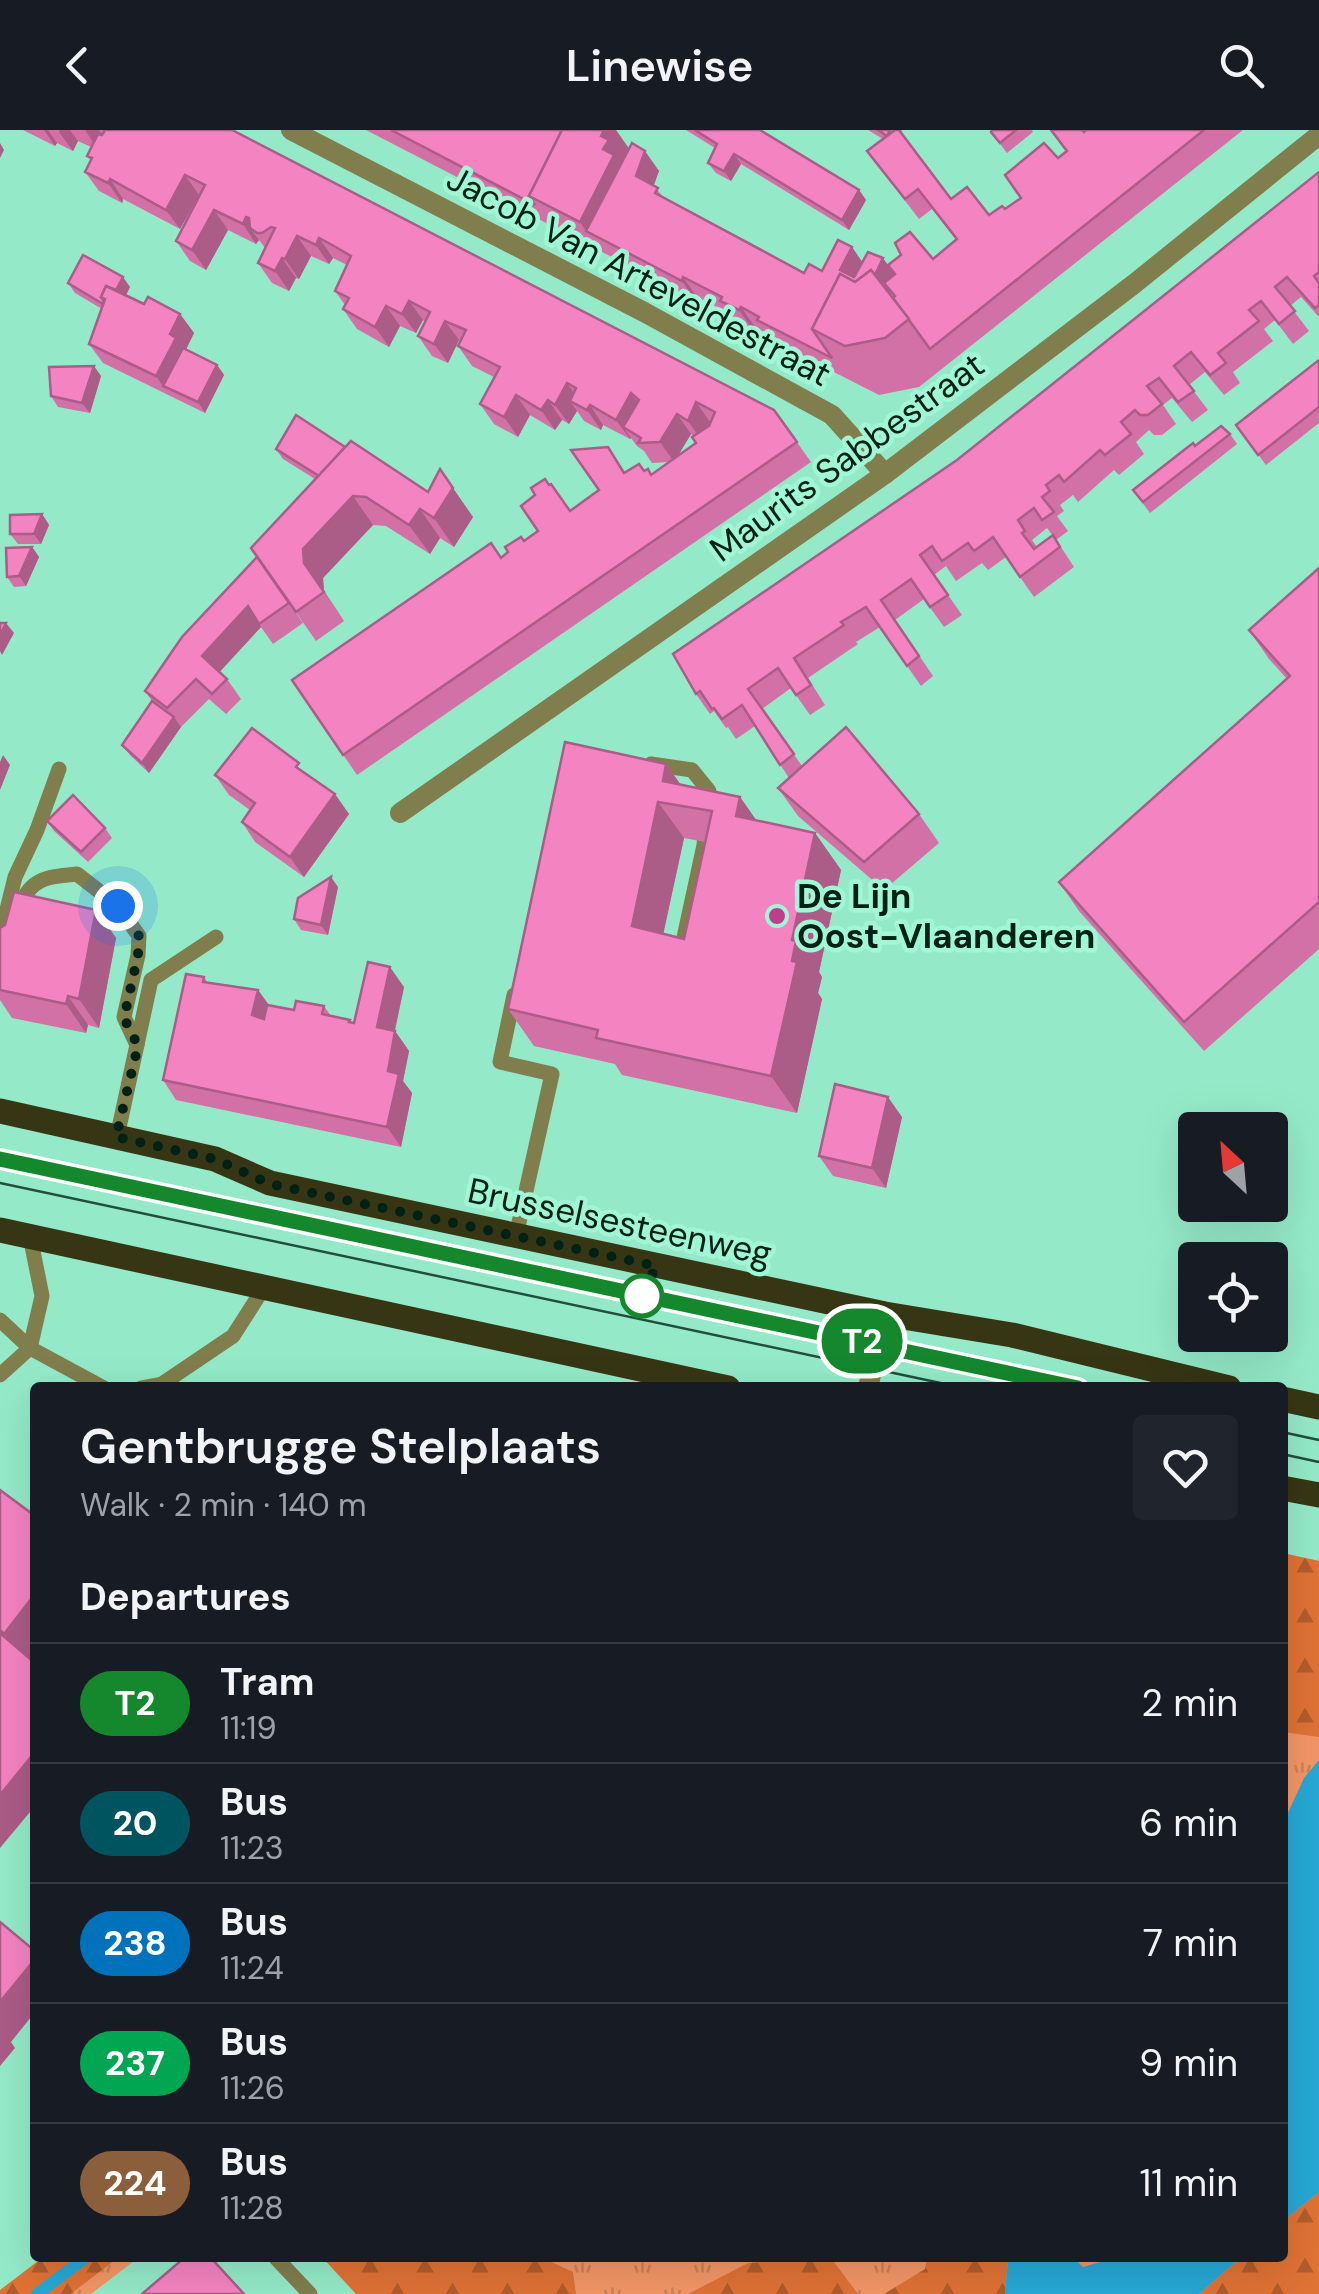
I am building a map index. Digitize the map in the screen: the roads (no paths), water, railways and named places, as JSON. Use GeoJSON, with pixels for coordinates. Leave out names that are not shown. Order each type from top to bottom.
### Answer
{"type":"FeatureCollection","features":[{"type":"Feature","properties":{"kind":"main road","name":"Brusselsesteenweg"},"geometry":{"type":"LineString","coordinates":[[0,1112],[215,1159],[270,1184],[886,1314],[1012,1335],[1204,1382]]}},
{"type":"Feature","properties":{"kind":"main road"},"geometry":{"type":"LineString","coordinates":[[0,1230],[701,1382]]}},
{"type":"Feature","properties":{"kind":"main road"},"geometry":{"type":"LineString","coordinates":[[1288,1400],[1319,1407]]}},
{"type":"Feature","properties":{"kind":"main road"},"geometry":{"type":"LineString","coordinates":[[1288,1489],[1319,1495]]}},
{"type":"Feature","properties":{"kind":"street","name":"Jacob Van Arteveldestraat"},"geometry":{"type":"LineString","coordinates":[[291,130],[626,303],[832,415],[885,474]]}},
{"type":"Feature","properties":{"kind":"street","name":"Maurits Sabbestraat"},"geometry":{"type":"LineString","coordinates":[[400,813],[885,474],[1134,284],[1319,136]]}},
{"type":"Feature","properties":{"kind":"street"},"geometry":{"type":"LineString","coordinates":[[869,1382],[886,1314]]}},
{"type":"Feature","properties":{"kind":"lane"},"geometry":{"type":"LineString","coordinates":[[637,762],[692,770],[709,791],[704,844],[682,950]]}},
{"type":"Feature","properties":{"kind":"lane"},"geometry":{"type":"LineString","coordinates":[[6,944],[15,877],[59,769]]}},
{"type":"Feature","properties":{"kind":"lane"},"geometry":{"type":"LineString","coordinates":[[6,944],[23,897],[44,877],[78,874],[118,906],[139,936],[124,1018],[138,1046]]}},
{"type":"Feature","properties":{"kind":"lane"},"geometry":{"type":"LineString","coordinates":[[116,1137],[152,980],[216,937]]}},
{"type":"Feature","properties":{"kind":"lane"},"geometry":{"type":"LineString","coordinates":[[516,984],[500,1062],[552,1074],[516,1236]]}},
{"type":"Feature","properties":{"kind":"lane"},"geometry":{"type":"LineString","coordinates":[[0,1375],[30,1348],[42,1296],[30,1236]]}},
{"type":"Feature","properties":{"kind":"lane"},"geometry":{"type":"LineString","coordinates":[[165,1382],[233,1336],[266,1286]]}},
{"type":"Feature","properties":{"kind":"lane"},"geometry":{"type":"LineString","coordinates":[[0,1320],[30,1348],[93,1382]]}},
{"type":"Feature","properties":{"kind":"lane"},"geometry":{"type":"LineString","coordinates":[[280,2262],[310,2294]]}},
{"type":"Feature","properties":{"kind":"water"},"geometry":{"type":"Polygon","coordinates":[[[1319,1760],[1319,2192],[1288,2217],[1288,1813],[1304,1778],[1319,1760]]]}},
{"type":"Feature","properties":{"kind":"water"},"geometry":{"type":"Polygon","coordinates":[[[1008,2262],[1078,2262],[1083,2267],[1100,2262],[1235,2262],[1199,2294],[1005,2294],[1008,2262]]]}},
{"type":"Feature","properties":{"kind":"waterway"},"geometry":{"type":"LineString","coordinates":[[37,2294],[80,2262]]}},
{"type":"Feature","properties":{"kind":"tram line"},"geometry":{"type":"LineString","coordinates":[[0,1159],[1049,1382]]}},
{"type":"Feature","properties":{"kind":"tram line","name":"T2"},"geometry":{"type":"LineString","coordinates":[[0,1159],[1051,1382]]}},
{"type":"Feature","properties":{"kind":"tram line"},"geometry":{"type":"LineString","coordinates":[[0,1183],[936,1382]]}},
{"type":"Feature","properties":{"kind":"tram line"},"geometry":{"type":"LineString","coordinates":[[1288,1433],[1319,1440]]}},
{"type":"Feature","properties":{"kind":"tram line"},"geometry":{"type":"LineString","coordinates":[[1288,1455],[1319,1462]]}},
{"type":"Feature","properties":{"kind":"place","name":"De Lijn Oost-Vlaanderen"},"geometry":{"type":"Point","coordinates":[777,916]}}]}
